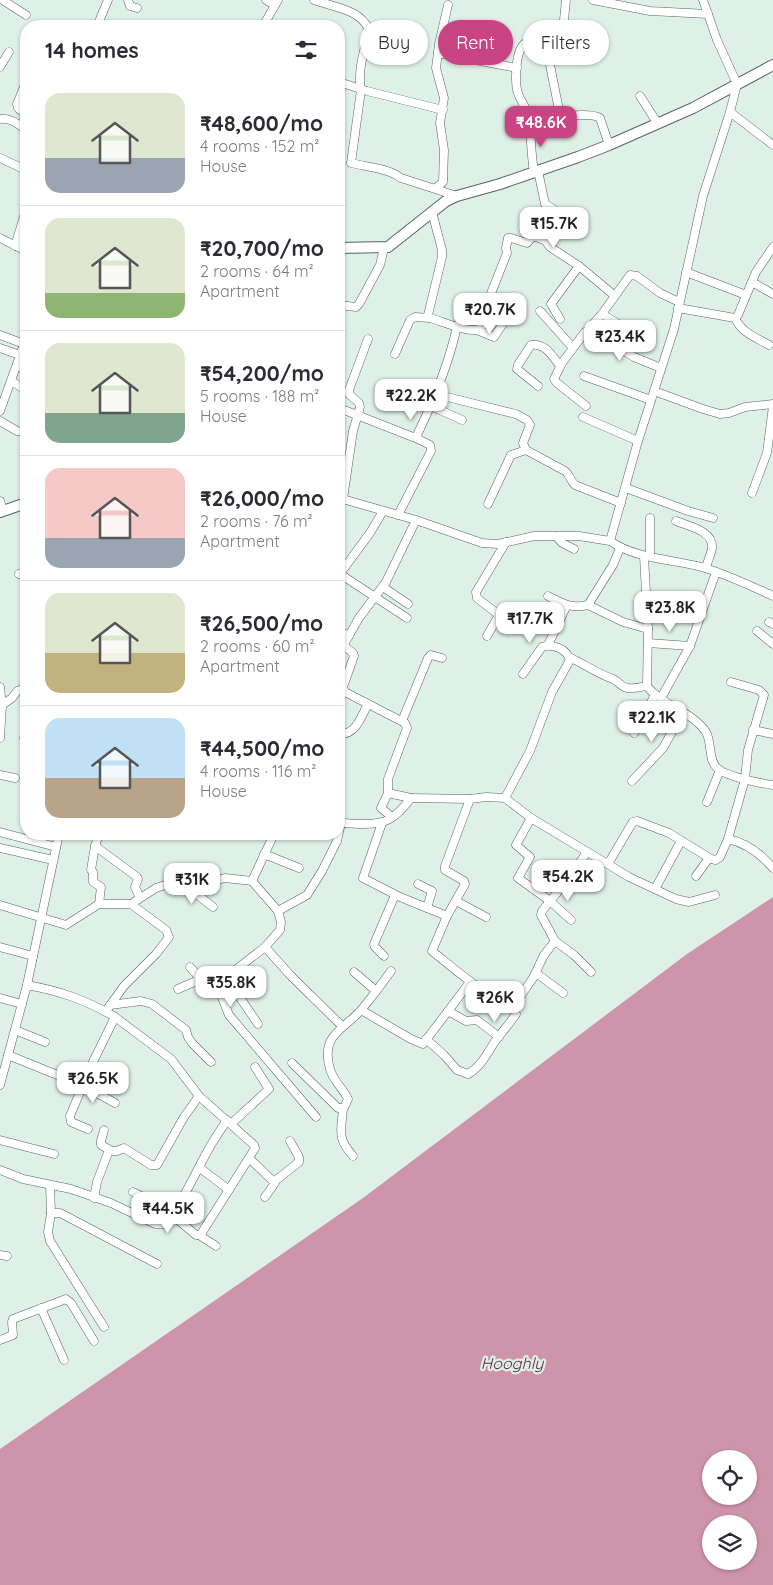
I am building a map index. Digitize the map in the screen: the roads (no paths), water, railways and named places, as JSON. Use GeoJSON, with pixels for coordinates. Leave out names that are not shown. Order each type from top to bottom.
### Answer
{"type":"FeatureCollection","features":[{"type":"Feature","properties":{"kind":"main road"},"geometry":{"type":"LineString","coordinates":[[345,248],[388,247],[446,201],[536,172],[658,124],[773,65]]}},
{"type":"Feature","properties":{"kind":"main road"},"geometry":{"type":"LineString","coordinates":[[1,508],[20,504]]}},
{"type":"Feature","properties":{"kind":"street"},"geometry":{"type":"LineString","coordinates":[[100,19],[108,0]]}},
{"type":"Feature","properties":{"kind":"street"},"geometry":{"type":"LineString","coordinates":[[128,0],[130,6],[137,8]]}},
{"type":"Feature","properties":{"kind":"street"},"geometry":{"type":"LineString","coordinates":[[266,0],[276,2],[266,20]]}},
{"type":"Feature","properties":{"kind":"street"},"geometry":{"type":"LineString","coordinates":[[314,0],[352,13],[367,24],[369,30],[361,67],[361,90],[351,163],[384,170],[457,196]]}},
{"type":"Feature","properties":{"kind":"street"},"geometry":{"type":"LineString","coordinates":[[565,20],[566,0]]}},
{"type":"Feature","properties":{"kind":"street"},"geometry":{"type":"LineString","coordinates":[[593,0],[650,11],[708,14]]}},
{"type":"Feature","properties":{"kind":"street"},"geometry":{"type":"LineString","coordinates":[[610,542],[638,441],[674,329],[703,196],[737,84],[717,40],[703,0]]}},
{"type":"Feature","properties":{"kind":"street"},"geometry":{"type":"LineString","coordinates":[[3,1],[26,15]]}},
{"type":"Feature","properties":{"kind":"street"},"geometry":{"type":"LineString","coordinates":[[445,20],[448,5]]}},
{"type":"Feature","properties":{"kind":"street"},"geometry":{"type":"LineString","coordinates":[[523,46],[519,52],[516,88],[529,115],[530,150],[544,204],[555,210],[547,239],[545,240]]}},
{"type":"Feature","properties":{"kind":"street"},"geometry":{"type":"LineString","coordinates":[[0,67],[9,52]]}},
{"type":"Feature","properties":{"kind":"street"},"geometry":{"type":"LineString","coordinates":[[436,188],[443,182],[444,150],[440,123],[444,98],[436,68],[438,53]]}},
{"type":"Feature","properties":{"kind":"street"},"geometry":{"type":"LineString","coordinates":[[501,65],[517,68]]}},
{"type":"Feature","properties":{"kind":"street"},"geometry":{"type":"LineString","coordinates":[[550,66],[559,110],[566,114],[596,116],[600,118],[609,144]]}},
{"type":"Feature","properties":{"kind":"street"},"geometry":{"type":"LineString","coordinates":[[345,84],[361,90],[443,110]]}},
{"type":"Feature","properties":{"kind":"street"},"geometry":{"type":"LineString","coordinates":[[640,96],[658,124]]}},
{"type":"Feature","properties":{"kind":"street"},"geometry":{"type":"LineString","coordinates":[[20,97],[17,104],[20,110]]}},
{"type":"Feature","properties":{"kind":"street"},"geometry":{"type":"LineString","coordinates":[[730,112],[773,145]]}},
{"type":"Feature","properties":{"kind":"street"},"geometry":{"type":"LineString","coordinates":[[0,119],[5,118],[20,126]]}},
{"type":"Feature","properties":{"kind":"street"},"geometry":{"type":"LineString","coordinates":[[0,158],[20,167]]}},
{"type":"Feature","properties":{"kind":"street"},"geometry":{"type":"LineString","coordinates":[[430,318],[428,312],[442,257],[442,250],[432,212]]}},
{"type":"Feature","properties":{"kind":"street"},"geometry":{"type":"LineString","coordinates":[[15,246],[20,230]]}},
{"type":"Feature","properties":{"kind":"street"},"geometry":{"type":"LineString","coordinates":[[477,330],[481,328],[490,296],[507,253],[508,238],[527,243],[534,236],[545,240],[550,247],[579,266],[615,296]]}},
{"type":"Feature","properties":{"kind":"street"},"geometry":{"type":"LineString","coordinates":[[0,238],[20,248]]}},
{"type":"Feature","properties":{"kind":"street"},"geometry":{"type":"LineString","coordinates":[[735,318],[756,272],[773,247]]}},
{"type":"Feature","properties":{"kind":"street"},"geometry":{"type":"LineString","coordinates":[[345,306],[356,307],[359,304],[380,265],[384,248]]}},
{"type":"Feature","properties":{"kind":"street"},"geometry":{"type":"LineString","coordinates":[[560,319],[551,304],[579,266]]}},
{"type":"Feature","properties":{"kind":"street"},"geometry":{"type":"LineString","coordinates":[[686,272],[746,295]]}},
{"type":"Feature","properties":{"kind":"street"},"geometry":{"type":"LineString","coordinates":[[586,406],[555,381],[554,377],[583,334],[588,331],[602,314],[628,276],[633,275],[679,305],[735,318]]}},
{"type":"Feature","properties":{"kind":"street"},"geometry":{"type":"LineString","coordinates":[[752,282],[773,294]]}},
{"type":"Feature","properties":{"kind":"street"},"geometry":{"type":"LineString","coordinates":[[540,311],[573,348]]}},
{"type":"Feature","properties":{"kind":"street"},"geometry":{"type":"LineString","coordinates":[[602,314],[622,326],[622,332],[616,346]]}},
{"type":"Feature","properties":{"kind":"street"},"geometry":{"type":"LineString","coordinates":[[394,354],[410,320],[416,317],[430,318],[477,330],[494,337],[508,316]]}},
{"type":"Feature","properties":{"kind":"street"},"geometry":{"type":"LineString","coordinates":[[735,318],[738,326],[744,332],[769,344]]}},
{"type":"Feature","properties":{"kind":"street"},"geometry":{"type":"LineString","coordinates":[[418,439],[417,435],[431,406],[452,348],[456,326]]}},
{"type":"Feature","properties":{"kind":"street"},"geometry":{"type":"LineString","coordinates":[[588,331],[634,357],[661,368]]}},
{"type":"Feature","properties":{"kind":"street"},"geometry":{"type":"LineString","coordinates":[[0,335],[20,340]]}},
{"type":"Feature","properties":{"kind":"street"},"geometry":{"type":"LineString","coordinates":[[345,476],[359,403],[351,397],[349,390],[368,339]]}},
{"type":"Feature","properties":{"kind":"street"},"geometry":{"type":"LineString","coordinates":[[538,386],[517,369],[532,345],[539,345],[545,348],[560,366]]}},
{"type":"Feature","properties":{"kind":"street"},"geometry":{"type":"LineString","coordinates":[[0,348],[20,355],[0,412]]}},
{"type":"Feature","properties":{"kind":"street"},"geometry":{"type":"LineString","coordinates":[[584,376],[651,400]]}},
{"type":"Feature","properties":{"kind":"street"},"geometry":{"type":"LineString","coordinates":[[11,381],[20,386]]}},
{"type":"Feature","properties":{"kind":"street"},"geometry":{"type":"LineString","coordinates":[[654,391],[703,410],[720,414],[730,413],[745,407],[773,405],[767,453],[752,493]]}},
{"type":"Feature","properties":{"kind":"street"},"geometry":{"type":"LineString","coordinates":[[435,394],[516,414],[528,420],[530,425],[523,443],[526,450],[570,474],[571,480],[575,485],[621,503]]}},
{"type":"Feature","properties":{"kind":"street"},"geometry":{"type":"LineString","coordinates":[[431,406],[462,420]]}},
{"type":"Feature","properties":{"kind":"street"},"geometry":{"type":"LineString","coordinates":[[345,410],[418,439],[432,448],[398,515]]}},
{"type":"Feature","properties":{"kind":"street"},"geometry":{"type":"LineString","coordinates":[[582,417],[638,441]]}},
{"type":"Feature","properties":{"kind":"street"},"geometry":{"type":"LineString","coordinates":[[0,421],[20,431]]}},
{"type":"Feature","properties":{"kind":"street"},"geometry":{"type":"LineString","coordinates":[[488,504],[511,455],[526,450]]}},
{"type":"Feature","properties":{"kind":"street"},"geometry":{"type":"LineString","coordinates":[[626,488],[681,509],[713,518]]}},
{"type":"Feature","properties":{"kind":"street"},"geometry":{"type":"LineString","coordinates":[[345,500],[416,520],[482,543],[498,544],[534,536],[579,536],[610,542],[620,548],[647,556],[706,568],[773,595]]}},
{"type":"Feature","properties":{"kind":"street"},"geometry":{"type":"LineString","coordinates":[[345,567],[370,534],[382,511]]}},
{"type":"Feature","properties":{"kind":"street"},"geometry":{"type":"LineString","coordinates":[[650,518],[647,556],[647,686],[658,696],[683,712],[705,731],[709,740],[713,762],[720,770],[773,786]]}},
{"type":"Feature","properties":{"kind":"street"},"geometry":{"type":"LineString","coordinates":[[345,642],[359,618],[382,586],[416,520]]}},
{"type":"Feature","properties":{"kind":"street"},"geometry":{"type":"LineString","coordinates":[[676,521],[703,532],[709,538],[712,548],[706,568]]}},
{"type":"Feature","properties":{"kind":"street"},"geometry":{"type":"LineString","coordinates":[[556,536],[562,543],[574,549]]}},
{"type":"Feature","properties":{"kind":"street"},"geometry":{"type":"LineString","coordinates":[[488,636],[499,615],[477,598],[476,592],[506,542]]}},
{"type":"Feature","properties":{"kind":"street"},"geometry":{"type":"LineString","coordinates":[[588,605],[614,564],[620,548]]}},
{"type":"Feature","properties":{"kind":"street"},"geometry":{"type":"LineString","coordinates":[[634,733],[690,646],[716,572]]}},
{"type":"Feature","properties":{"kind":"street"},"geometry":{"type":"LineString","coordinates":[[345,579],[407,618]]}},
{"type":"Feature","properties":{"kind":"street"},"geometry":{"type":"LineString","coordinates":[[382,586],[408,604]]}},
{"type":"Feature","properties":{"kind":"street"},"geometry":{"type":"LineString","coordinates":[[548,596],[577,608],[588,605],[622,622],[648,629]]}},
{"type":"Feature","properties":{"kind":"street"},"geometry":{"type":"LineString","coordinates":[[548,645],[567,605]]}},
{"type":"Feature","properties":{"kind":"street"},"geometry":{"type":"LineString","coordinates":[[757,631],[773,644]]}},
{"type":"Feature","properties":{"kind":"street"},"geometry":{"type":"LineString","coordinates":[[345,634],[349,636]]}},
{"type":"Feature","properties":{"kind":"street"},"geometry":{"type":"LineString","coordinates":[[648,643],[690,646]]}},
{"type":"Feature","properties":{"kind":"street"},"geometry":{"type":"LineString","coordinates":[[523,674],[542,647],[548,645],[553,646],[569,657],[596,670],[606,678],[614,680],[624,687],[647,686]]}},
{"type":"Feature","properties":{"kind":"street"},"geometry":{"type":"LineString","coordinates":[[345,650],[353,652],[354,656],[345,681]]}},
{"type":"Feature","properties":{"kind":"street"},"geometry":{"type":"LineString","coordinates":[[402,721],[428,658],[431,654],[442,658]]}},
{"type":"Feature","properties":{"kind":"street"},"geometry":{"type":"LineString","coordinates":[[505,798],[530,751],[552,692],[570,660],[569,657]]}},
{"type":"Feature","properties":{"kind":"street"},"geometry":{"type":"LineString","coordinates":[[608,864],[635,821],[662,830],[708,858],[718,859],[728,839],[745,779],[747,756],[763,699],[763,693],[759,690],[731,682]]}},
{"type":"Feature","properties":{"kind":"street"},"geometry":{"type":"LineString","coordinates":[[0,687],[2,706],[0,738]]}},
{"type":"Feature","properties":{"kind":"street"},"geometry":{"type":"LineString","coordinates":[[2,706],[3,703],[12,698],[17,690],[20,689]]}},
{"type":"Feature","properties":{"kind":"street"},"geometry":{"type":"LineString","coordinates":[[345,694],[402,721],[407,728],[388,779],[388,793],[381,808],[392,817]]}},
{"type":"Feature","properties":{"kind":"street"},"geometry":{"type":"LineString","coordinates":[[345,733],[349,733],[358,724],[368,704]]}},
{"type":"Feature","properties":{"kind":"street"},"geometry":{"type":"LineString","coordinates":[[632,781],[663,748],[683,712]]}},
{"type":"Feature","properties":{"kind":"street"},"geometry":{"type":"LineString","coordinates":[[754,730],[773,734]]}},
{"type":"Feature","properties":{"kind":"street"},"geometry":{"type":"LineString","coordinates":[[707,802],[720,770]]}},
{"type":"Feature","properties":{"kind":"street"},"geometry":{"type":"LineString","coordinates":[[0,774],[15,778]]}},
{"type":"Feature","properties":{"kind":"street"},"geometry":{"type":"LineString","coordinates":[[388,793],[411,798],[505,798],[532,818],[587,852],[682,902],[715,895]]}},
{"type":"Feature","properties":{"kind":"street"},"geometry":{"type":"LineString","coordinates":[[345,823],[382,823],[404,807],[411,798]]}},
{"type":"Feature","properties":{"kind":"street"},"geometry":{"type":"LineString","coordinates":[[426,1040],[444,1055],[456,1070],[468,1074],[475,1070],[486,1058],[516,1014],[513,1007],[470,982],[432,951],[447,916],[465,882],[445,870],[445,866],[470,799]]}},
{"type":"Feature","properties":{"kind":"street"},"geometry":{"type":"LineString","coordinates":[[532,818],[516,845],[530,857],[518,878],[550,901],[571,920]]}},
{"type":"Feature","properties":{"kind":"street"},"geometry":{"type":"LineString","coordinates":[[382,823],[363,878],[395,895],[447,916]]}},
{"type":"Feature","properties":{"kind":"street"},"geometry":{"type":"LineString","coordinates":[[0,832],[20,837]]}},
{"type":"Feature","properties":{"kind":"street"},"geometry":{"type":"LineString","coordinates":[[728,839],[748,846],[773,868]]}},
{"type":"Feature","properties":{"kind":"street"},"geometry":{"type":"LineString","coordinates":[[30,840],[56,847]]}},
{"type":"Feature","properties":{"kind":"street"},"geometry":{"type":"LineString","coordinates":[[0,1085],[27,985],[58,840]]}},
{"type":"Feature","properties":{"kind":"street"},"geometry":{"type":"LineString","coordinates":[[97,840],[91,870],[93,872],[93,882],[101,887],[99,904]]}},
{"type":"Feature","properties":{"kind":"street"},"geometry":{"type":"LineString","coordinates":[[252,881],[271,840]]}},
{"type":"Feature","properties":{"kind":"street"},"geometry":{"type":"LineString","coordinates":[[278,911],[307,895],[322,871],[337,840]]}},
{"type":"Feature","properties":{"kind":"street"},"geometry":{"type":"LineString","coordinates":[[655,889],[681,841]]}},
{"type":"Feature","properties":{"kind":"street"},"geometry":{"type":"LineString","coordinates":[[95,846],[137,877],[135,887],[140,898]]}},
{"type":"Feature","properties":{"kind":"street"},"geometry":{"type":"LineString","coordinates":[[0,848],[53,860]]}},
{"type":"Feature","properties":{"kind":"street"},"geometry":{"type":"LineString","coordinates":[[587,852],[570,877],[542,911],[541,915],[555,941],[574,954],[591,972]]}},
{"type":"Feature","properties":{"kind":"street"},"geometry":{"type":"LineString","coordinates":[[264,854],[299,868]]}},
{"type":"Feature","properties":{"kind":"street"},"geometry":{"type":"LineString","coordinates":[[696,876],[708,858]]}},
{"type":"Feature","properties":{"kind":"street"},"geometry":{"type":"LineString","coordinates":[[0,905],[62,924],[69,924],[99,904],[131,904],[156,888],[165,885],[194,886],[225,878],[252,881],[278,911],[281,922],[280,930],[265,947],[226,977],[216,982],[206,984],[190,968]]}},
{"type":"Feature","properties":{"kind":"street"},"geometry":{"type":"LineString","coordinates":[[418,884],[432,891],[427,908]]}},
{"type":"Feature","properties":{"kind":"street"},"geometry":{"type":"LineString","coordinates":[[185,885],[213,907]]}},
{"type":"Feature","properties":{"kind":"street"},"geometry":{"type":"LineString","coordinates":[[384,956],[374,944],[395,895]]}},
{"type":"Feature","properties":{"kind":"street"},"geometry":{"type":"LineString","coordinates":[[456,901],[486,918]]}},
{"type":"Feature","properties":{"kind":"street"},"geometry":{"type":"LineString","coordinates":[[108,1008],[124,986],[156,954],[169,937],[166,930],[131,904]]}},
{"type":"Feature","properties":{"kind":"street"},"geometry":{"type":"LineString","coordinates":[[513,1007],[536,973],[544,955],[555,941]]}},
{"type":"Feature","properties":{"kind":"street"},"geometry":{"type":"LineString","coordinates":[[0,947],[33,956]]}},
{"type":"Feature","properties":{"kind":"street"},"geometry":{"type":"LineString","coordinates":[[265,947],[291,976],[342,1026]]}},
{"type":"Feature","properties":{"kind":"street"},"geometry":{"type":"LineString","coordinates":[[353,1156],[343,1145],[340,1133],[343,1109],[348,1099],[330,1072],[327,1051],[329,1043],[342,1026],[361,1010],[391,971]]}},
{"type":"Feature","properties":{"kind":"street"},"geometry":{"type":"LineString","coordinates":[[354,972],[376,991]]}},
{"type":"Feature","properties":{"kind":"street"},"geometry":{"type":"LineString","coordinates":[[536,973],[562,993]]}},
{"type":"Feature","properties":{"kind":"street"},"geometry":{"type":"LineString","coordinates":[[226,977],[258,1024]]}},
{"type":"Feature","properties":{"kind":"street"},"geometry":{"type":"LineString","coordinates":[[178,990],[201,979]]}},
{"type":"Feature","properties":{"kind":"street"},"geometry":{"type":"LineString","coordinates":[[216,982],[230,1015],[316,1117]]}},
{"type":"Feature","properties":{"kind":"street"},"geometry":{"type":"LineString","coordinates":[[361,1010],[423,1044],[470,982]]}},
{"type":"Feature","properties":{"kind":"street"},"geometry":{"type":"LineString","coordinates":[[27,985],[71,995],[108,1008],[116,1017],[171,1059],[199,1096],[254,1145],[255,1148],[249,1158],[199,1235]]}},
{"type":"Feature","properties":{"kind":"street"},"geometry":{"type":"LineString","coordinates":[[0,998],[22,1004]]}},
{"type":"Feature","properties":{"kind":"street"},"geometry":{"type":"LineString","coordinates":[[108,1008],[141,1001],[152,1004],[186,1030],[192,1043],[211,1062]]}},
{"type":"Feature","properties":{"kind":"street"},"geometry":{"type":"LineString","coordinates":[[448,1011],[466,1021],[477,1020],[499,1037]]}},
{"type":"Feature","properties":{"kind":"street"},"geometry":{"type":"LineString","coordinates":[[88,1129],[71,1122],[70,1119],[82,1085],[116,1017]]}},
{"type":"Feature","properties":{"kind":"street"},"geometry":{"type":"LineString","coordinates":[[15,1030],[45,1042]]}},
{"type":"Feature","properties":{"kind":"street"},"geometry":{"type":"LineString","coordinates":[[8,1055],[82,1085],[115,1103]]}},
{"type":"Feature","properties":{"kind":"street"},"geometry":{"type":"LineString","coordinates":[[292,1063],[338,1108],[343,1109]]}},
{"type":"Feature","properties":{"kind":"street"},"geometry":{"type":"LineString","coordinates":[[0,1170],[23,1179],[70,1189],[111,1203],[155,1224],[163,1224],[172,1214],[229,1122],[269,1089],[255,1067]]}},
{"type":"Feature","properties":{"kind":"street"},"geometry":{"type":"LineString","coordinates":[[104,1130],[100,1143],[109,1150],[117,1151],[124,1148],[151,1165],[158,1166],[184,1117],[199,1096]]}},
{"type":"Feature","properties":{"kind":"street"},"geometry":{"type":"LineString","coordinates":[[0,1140],[54,1154]]}},
{"type":"Feature","properties":{"kind":"street"},"geometry":{"type":"LineString","coordinates":[[265,1197],[275,1184],[274,1181],[299,1162],[299,1158],[290,1141]]}},
{"type":"Feature","properties":{"kind":"street"},"geometry":{"type":"LineString","coordinates":[[94,1198],[109,1150]]}},
{"type":"Feature","properties":{"kind":"street"},"geometry":{"type":"LineString","coordinates":[[249,1158],[274,1181]]}},
{"type":"Feature","properties":{"kind":"street"},"geometry":{"type":"LineString","coordinates":[[200,1168],[228,1190]]}},
{"type":"Feature","properties":{"kind":"street"},"geometry":{"type":"LineString","coordinates":[[50,1185],[51,1213],[48,1232],[50,1241],[104,1327]]}},
{"type":"Feature","properties":{"kind":"street"},"geometry":{"type":"LineString","coordinates":[[133,1192],[160,1205],[196,1235],[216,1246]]}},
{"type":"Feature","properties":{"kind":"street"},"geometry":{"type":"LineString","coordinates":[[51,1213],[60,1213],[157,1264]]}},
{"type":"Feature","properties":{"kind":"street"},"geometry":{"type":"LineString","coordinates":[[0,1340],[13,1335],[13,1319],[64,1299],[69,1300],[94,1341]]}},
{"type":"Feature","properties":{"kind":"street"},"geometry":{"type":"LineString","coordinates":[[41,1308],[64,1360]]}},
{"type":"Feature","properties":{"kind":"water","name":"Hooghly"},"geometry":{"type":"Polygon","coordinates":[[[773,897],[773,1585],[0,1585],[0,1449],[363,1198],[687,954],[773,897]]]}}]}
